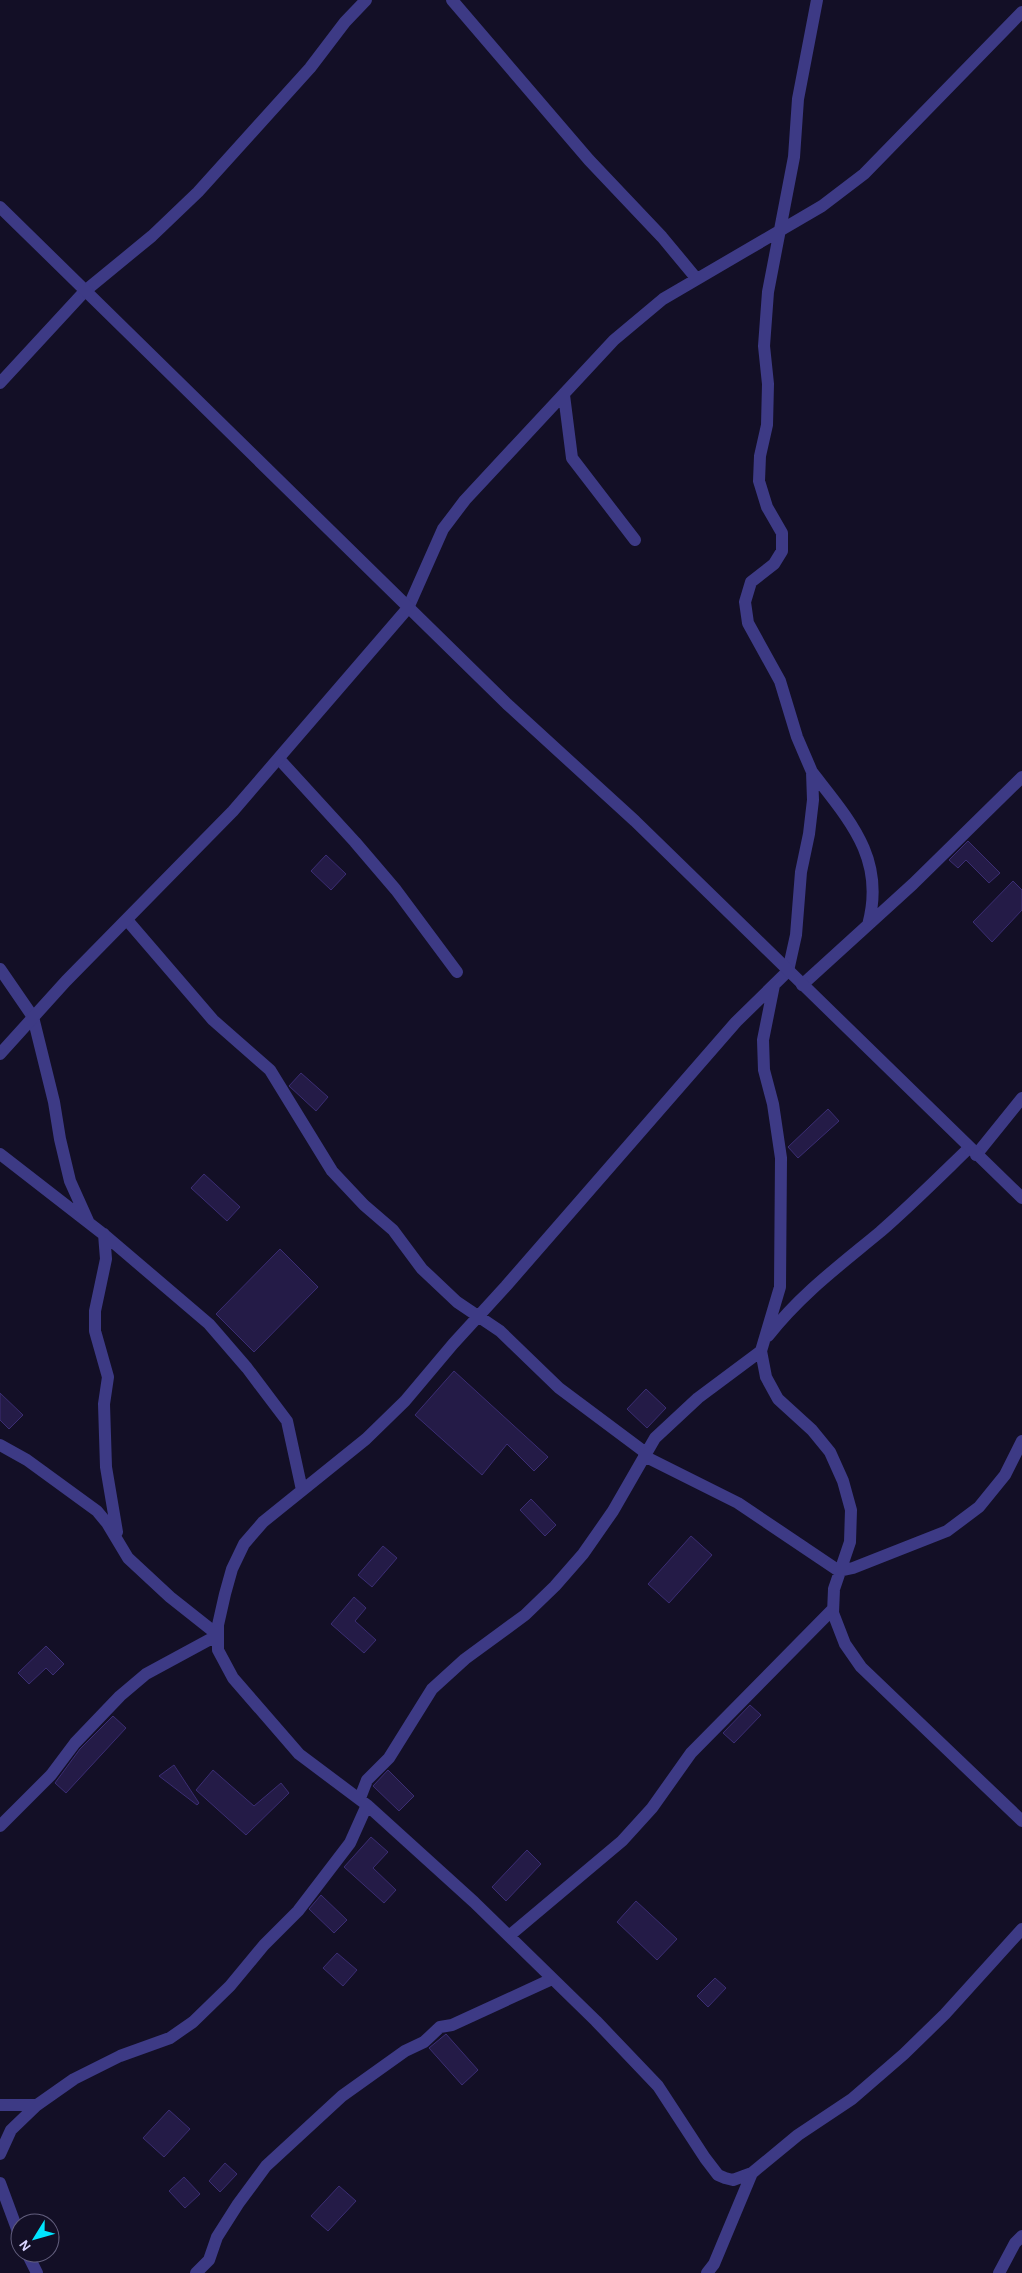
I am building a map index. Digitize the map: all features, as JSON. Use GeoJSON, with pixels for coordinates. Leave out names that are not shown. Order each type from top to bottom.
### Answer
{"type":"FeatureCollection","features":[{"type":"Feature","properties":{"kind":"street"},"geometry":{"type":"LineString","coordinates":[[0,383],[85,291],[152,236],[198,192],[310,68],[345,22],[366,0]]}},
{"type":"Feature","properties":{"kind":"street"},"geometry":{"type":"LineString","coordinates":[[452,0],[589,160],[662,237],[696,278]]}},
{"type":"Feature","properties":{"kind":"street"},"geometry":{"type":"LineString","coordinates":[[817,0],[798,99],[794,157],[767,310],[764,346],[768,384],[767,425],[760,456],[759,481],[767,507],[782,533],[782,551],[774,564],[752,582],[745,602],[748,623],[780,681],[797,737],[812,772],[845,815],[865,847],[873,878],[872,910],[868,925]]}},
{"type":"Feature","properties":{"kind":"street"},"geometry":{"type":"LineString","coordinates":[[0,1054],[33,1017],[233,811],[279,759],[408,608],[443,529],[465,500],[614,340],[663,299],[822,206],[864,174],[1022,12]]}},
{"type":"Feature","properties":{"kind":"street"},"geometry":{"type":"LineString","coordinates":[[0,207],[507,704],[635,821],[1022,1198]]}},
{"type":"Feature","properties":{"kind":"street"},"geometry":{"type":"LineString","coordinates":[[564,395],[572,458],[576,466],[635,540]]}},
{"type":"Feature","properties":{"kind":"street"},"geometry":{"type":"LineString","coordinates":[[279,759],[373,863],[457,972]]}},
{"type":"Feature","properties":{"kind":"street"},"geometry":{"type":"LineString","coordinates":[[812,772],[813,800],[809,834],[801,872],[796,935],[788,971],[736,1022],[404,1401],[366,1439],[263,1522],[244,1544],[232,1569],[225,1594],[218,1624],[218,1650],[233,1678],[299,1754],[364,1802],[509,1936],[596,2021],[658,2086],[718,2175],[732,2180],[752,2173],[798,2135],[852,2099],[904,2054],[945,2014],[1022,1929]]}},
{"type":"Feature","properties":{"kind":"street"},"geometry":{"type":"LineString","coordinates":[[802,985],[868,925],[1022,777]]}},
{"type":"Feature","properties":{"kind":"street"},"geometry":{"type":"LineString","coordinates":[[127,920],[213,1020],[270,1070],[332,1171],[364,1205],[393,1230],[422,1269],[477,1318],[500,1331],[559,1388],[645,1455],[738,1503],[806,1551],[839,1571],[853,1568],[948,1531],[984,1501],[1005,1475],[1022,1440]]}},
{"type":"Feature","properties":{"kind":"street"},"geometry":{"type":"LineString","coordinates":[[0,969],[33,1017],[54,1102],[70,1181],[89,1224]]}},
{"type":"Feature","properties":{"kind":"street"},"geometry":{"type":"LineString","coordinates":[[774,985],[763,1040],[764,1070],[781,1158],[780,1287],[762,1346],[766,1377],[778,1398],[812,1430],[830,1452],[843,1481],[851,1510],[850,1542],[834,1589],[833,1609],[845,1644],[862,1667],[1022,1821]]}},
{"type":"Feature","properties":{"kind":"street"},"geometry":{"type":"LineString","coordinates":[[0,2154],[11,2130],[37,2105],[74,2079],[120,2056],[170,2038],[193,2022],[298,1911],[350,1843],[364,1802],[367,1780],[389,1758],[432,1689],[465,1659],[525,1615],[555,1586],[583,1554],[613,1511],[656,1438],[698,1398],[762,1346],[786,1313],[810,1288],[879,1232],[972,1151],[1022,1098]]}},
{"type":"Feature","properties":{"kind":"street"},"geometry":{"type":"LineString","coordinates":[[0,1154],[104,1234],[209,1324],[287,1421],[302,1490]]}},
{"type":"Feature","properties":{"kind":"street"},"geometry":{"type":"LineString","coordinates":[[104,1234],[106,1259],[95,1311],[95,1331],[108,1377],[104,1404],[106,1467],[119,1543]]}},
{"type":"Feature","properties":{"kind":"street"},"geometry":{"type":"LineString","coordinates":[[0,1445],[26,1460],[97,1511],[128,1558],[170,1597],[218,1635]]}},
{"type":"Feature","properties":{"kind":"street"},"geometry":{"type":"LineString","coordinates":[[509,1936],[622,1841],[652,1808],[691,1753],[833,1609]]}},
{"type":"Feature","properties":{"kind":"street"},"geometry":{"type":"LineString","coordinates":[[0,1826],[51,1775],[75,1743],[120,1696],[146,1674],[218,1635]]}},
{"type":"Feature","properties":{"kind":"street"},"geometry":{"type":"LineString","coordinates":[[196,2273],[209,2260],[217,2237],[266,2166],[342,2096],[405,2050],[424,2042],[440,2027],[452,2025],[552,1979]]}},
{"type":"Feature","properties":{"kind":"street"},"geometry":{"type":"LineString","coordinates":[[0,2105],[37,2105]]}},
{"type":"Feature","properties":{"kind":"street"},"geometry":{"type":"LineString","coordinates":[[708,2273],[714,2264],[752,2173]]}},
{"type":"Feature","properties":{"kind":"street"},"geometry":{"type":"LineString","coordinates":[[0,2183],[11,2213]]}},
{"type":"Feature","properties":{"kind":"street"},"geometry":{"type":"LineString","coordinates":[[999,2273],[1015,2243],[1022,2236]]}},
{"type":"Feature","properties":{"kind":"building"},"geometry":{"type":"Polygon","coordinates":[[[968,841],[1000,873],[989,883],[966,860],[958,868],[949,860],[968,841]]]}},
{"type":"Feature","properties":{"kind":"building"},"geometry":{"type":"Polygon","coordinates":[[[326,855],[346,874],[331,890],[311,871],[326,855]]]}},
{"type":"Feature","properties":{"kind":"building"},"geometry":{"type":"Polygon","coordinates":[[[1013,881],[1022,890],[1022,910],[992,942],[973,922],[1013,881]]]}},
{"type":"Feature","properties":{"kind":"building"},"geometry":{"type":"Polygon","coordinates":[[[301,1073],[328,1097],[316,1111],[289,1086],[301,1073]]]}},
{"type":"Feature","properties":{"kind":"building"},"geometry":{"type":"Polygon","coordinates":[[[828,1109],[839,1121],[798,1158],[788,1147],[828,1109]]]}},
{"type":"Feature","properties":{"kind":"building"},"geometry":{"type":"Polygon","coordinates":[[[204,1174],[240,1207],[227,1221],[191,1188],[204,1174]]]}},
{"type":"Feature","properties":{"kind":"building"},"geometry":{"type":"Polygon","coordinates":[[[280,1249],[318,1287],[254,1352],[216,1314],[280,1249]]]}},
{"type":"Feature","properties":{"kind":"building"},"geometry":{"type":"Polygon","coordinates":[[[454,1371],[548,1457],[534,1471],[507,1444],[482,1475],[415,1415],[454,1371]]]}},
{"type":"Feature","properties":{"kind":"building"},"geometry":{"type":"Polygon","coordinates":[[[646,1389],[666,1408],[647,1428],[627,1409],[646,1389]]]}},
{"type":"Feature","properties":{"kind":"building"},"geometry":{"type":"Polygon","coordinates":[[[0,1393],[23,1415],[9,1429],[0,1420],[0,1393]]]}},
{"type":"Feature","properties":{"kind":"building"},"geometry":{"type":"Polygon","coordinates":[[[531,1499],[556,1525],[545,1536],[520,1510],[531,1499]]]}},
{"type":"Feature","properties":{"kind":"building"},"geometry":{"type":"Polygon","coordinates":[[[691,1536],[712,1555],[669,1603],[648,1584],[691,1536]]]}},
{"type":"Feature","properties":{"kind":"building"},"geometry":{"type":"Polygon","coordinates":[[[383,1546],[397,1558],[372,1587],[358,1575],[383,1546]]]}},
{"type":"Feature","properties":{"kind":"building"},"geometry":{"type":"Polygon","coordinates":[[[354,1597],[366,1608],[355,1621],[376,1640],[364,1653],[331,1624],[354,1597]]]}},
{"type":"Feature","properties":{"kind":"building"},"geometry":{"type":"Polygon","coordinates":[[[46,1646],[64,1664],[53,1675],[46,1668],[29,1684],[18,1673],[46,1646]]]}},
{"type":"Feature","properties":{"kind":"building"},"geometry":{"type":"Polygon","coordinates":[[[750,1705],[761,1715],[734,1743],[723,1733],[750,1705]]]}},
{"type":"Feature","properties":{"kind":"building"},"geometry":{"type":"Polygon","coordinates":[[[113,1716],[126,1728],[66,1793],[55,1783],[80,1749],[113,1716]]]}},
{"type":"Feature","properties":{"kind":"building"},"geometry":{"type":"Polygon","coordinates":[[[174,1765],[199,1803],[197,1805],[159,1776],[174,1765]]]}},
{"type":"Feature","properties":{"kind":"building"},"geometry":{"type":"Polygon","coordinates":[[[213,1770],[254,1806],[281,1783],[289,1793],[246,1835],[196,1790],[213,1770]]]}},
{"type":"Feature","properties":{"kind":"building"},"geometry":{"type":"Polygon","coordinates":[[[388,1770],[414,1796],[399,1811],[373,1786],[388,1770]]]}},
{"type":"Feature","properties":{"kind":"building"},"geometry":{"type":"Polygon","coordinates":[[[371,1837],[388,1852],[373,1868],[396,1890],[384,1903],[344,1867],[371,1837]]]}},
{"type":"Feature","properties":{"kind":"building"},"geometry":{"type":"Polygon","coordinates":[[[527,1850],[541,1864],[506,1901],[492,1887],[527,1850]]]}},
{"type":"Feature","properties":{"kind":"building"},"geometry":{"type":"Polygon","coordinates":[[[321,1895],[347,1920],[334,1933],[309,1909],[321,1895]]]}},
{"type":"Feature","properties":{"kind":"building"},"geometry":{"type":"Polygon","coordinates":[[[636,1901],[677,1939],[657,1960],[617,1922],[636,1901]]]}},
{"type":"Feature","properties":{"kind":"building"},"geometry":{"type":"Polygon","coordinates":[[[337,1953],[357,1970],[343,1986],[323,1968],[337,1953]]]}},
{"type":"Feature","properties":{"kind":"building"},"geometry":{"type":"Polygon","coordinates":[[[715,1978],[726,1988],[708,2007],[697,1996],[715,1978]]]}},
{"type":"Feature","properties":{"kind":"building"},"geometry":{"type":"Polygon","coordinates":[[[446,2034],[478,2070],[462,2085],[429,2048],[446,2034]]]}},
{"type":"Feature","properties":{"kind":"building"},"geometry":{"type":"Polygon","coordinates":[[[169,2110],[190,2129],[164,2157],[143,2138],[169,2110]]]}},
{"type":"Feature","properties":{"kind":"building"},"geometry":{"type":"Polygon","coordinates":[[[225,2163],[237,2174],[220,2192],[209,2181],[225,2163]]]}},
{"type":"Feature","properties":{"kind":"building"},"geometry":{"type":"Polygon","coordinates":[[[184,2177],[200,2194],[185,2208],[169,2191],[184,2177]]]}},
{"type":"Feature","properties":{"kind":"building"},"geometry":{"type":"Polygon","coordinates":[[[339,2186],[356,2201],[328,2231],[311,2216],[339,2186]]]}}]}
